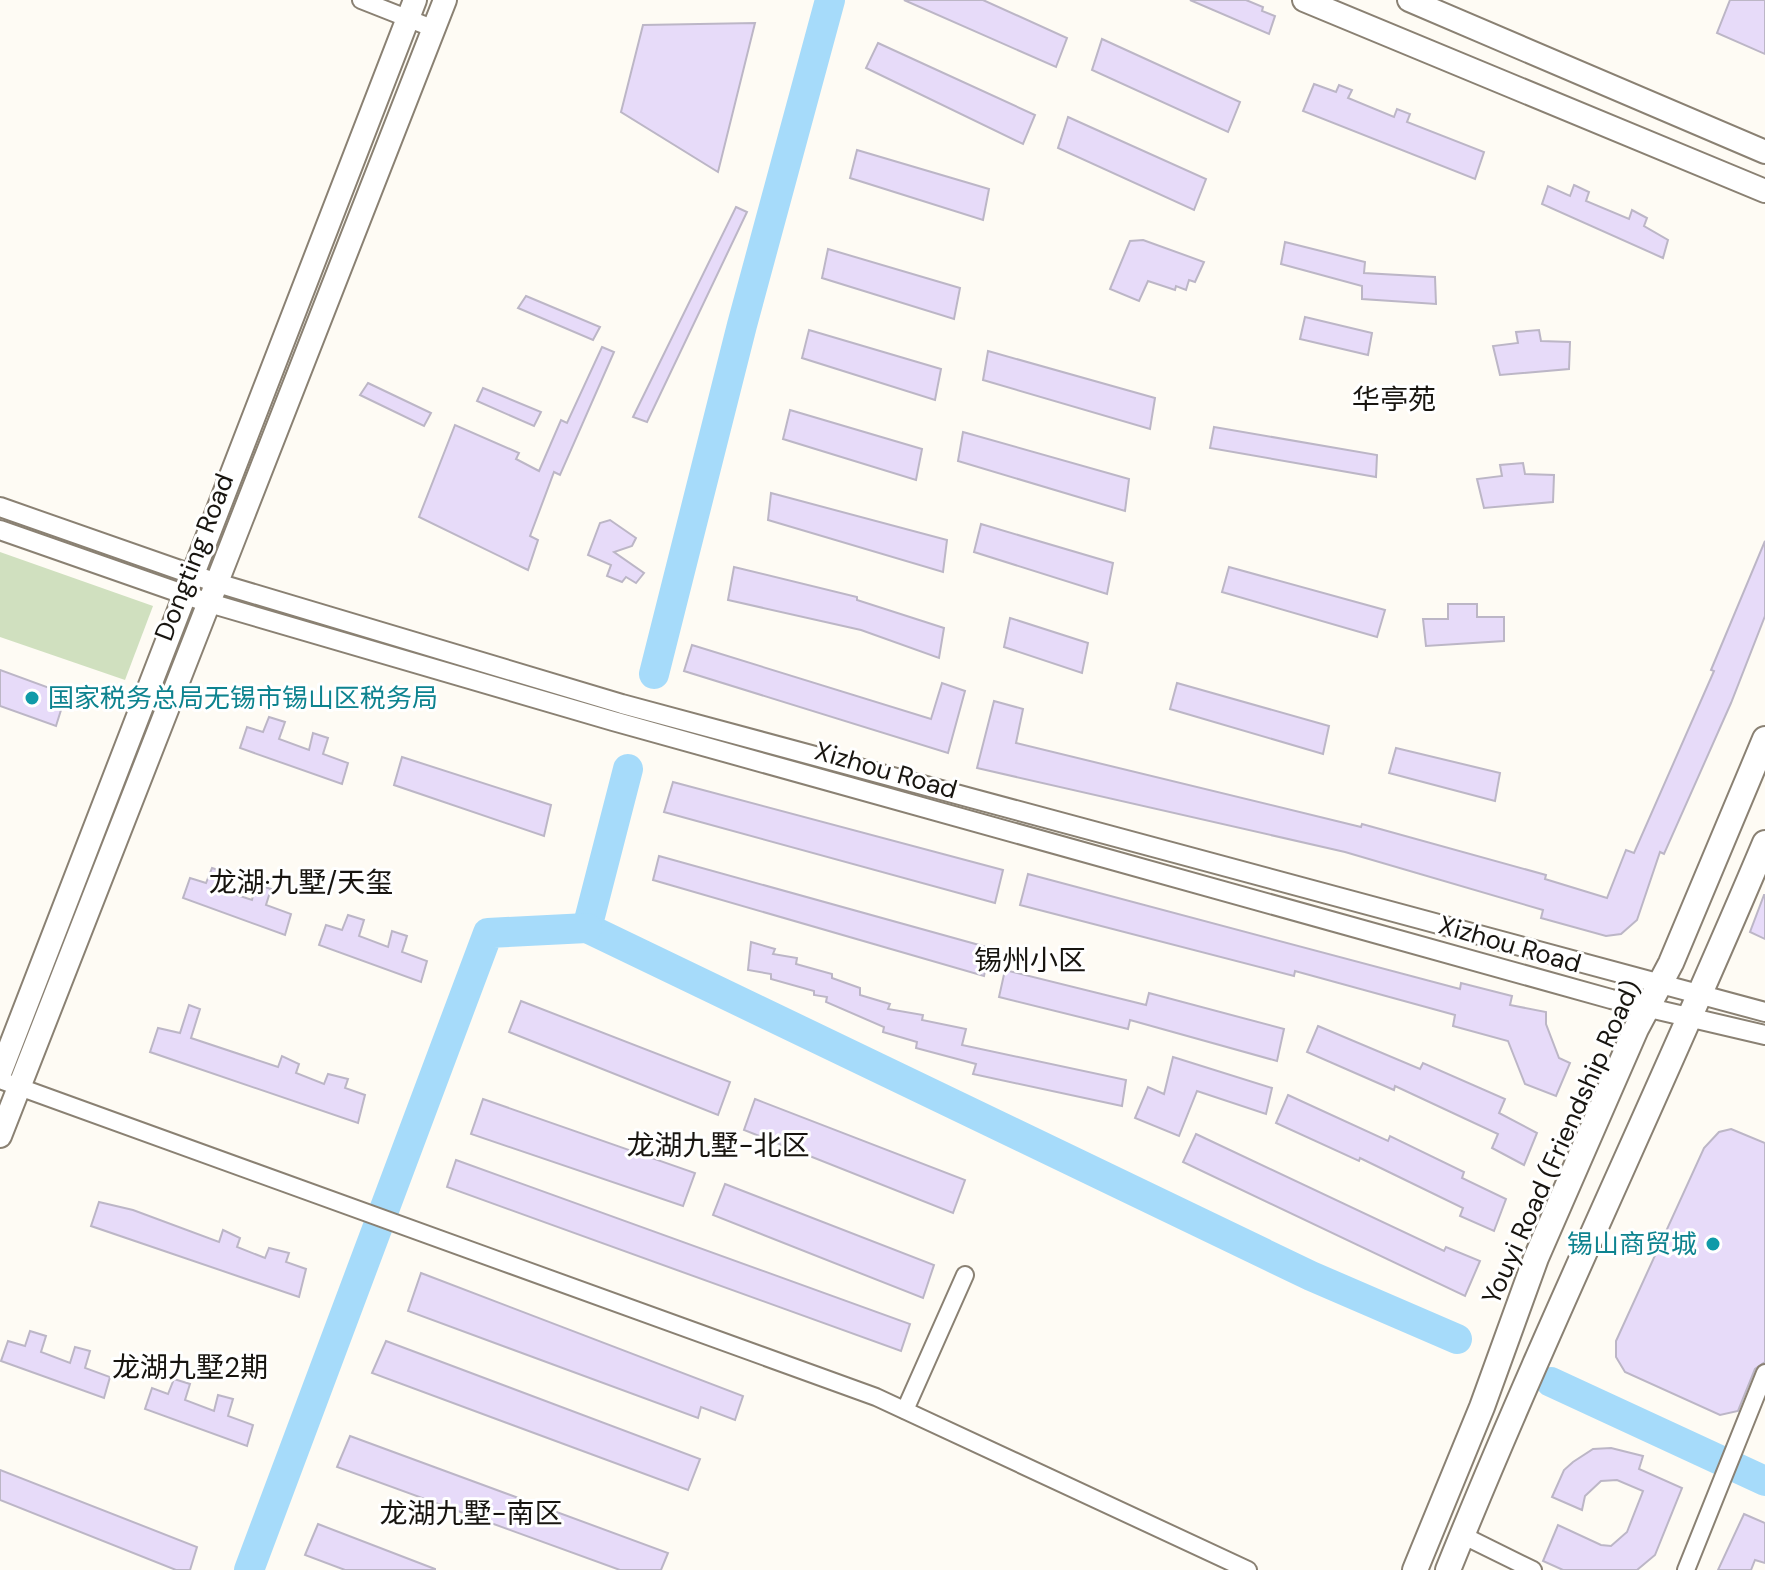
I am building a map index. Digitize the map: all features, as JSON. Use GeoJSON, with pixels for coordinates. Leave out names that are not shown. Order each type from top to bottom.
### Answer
{"type":"FeatureCollection","features":[{"type":"Feature","properties":{"kind":"main road","name":"Dongting Road"},"geometry":{"type":"LineString","coordinates":[[0,1073],[445,0]]}},
{"type":"Feature","properties":{"kind":"main road"},"geometry":{"type":"LineString","coordinates":[[1304,0],[1765,191]]}},
{"type":"Feature","properties":{"kind":"main road"},"geometry":{"type":"LineString","coordinates":[[1409,0],[1765,152]]}},
{"type":"Feature","properties":{"kind":"main road","name":"Dongting Road"},"geometry":{"type":"LineString","coordinates":[[0,1136],[9,1084],[199,589],[412,9]]}},
{"type":"Feature","properties":{"kind":"main road","name":"Youyi Road (Friendship Road)"},"geometry":{"type":"LineString","coordinates":[[1415,1570],[1482,1407],[1536,1258],[1765,739]]}},
{"type":"Feature","properties":{"kind":"main road"},"geometry":{"type":"LineString","coordinates":[[1448,1570],[1587,1241],[1765,843]]}},
{"type":"Feature","properties":{"kind":"street"},"geometry":{"type":"LineString","coordinates":[[361,0],[412,9],[432,28]]}},
{"type":"Feature","properties":{"kind":"street","name":"Xizhou Road"},"geometry":{"type":"LineString","coordinates":[[0,507],[199,589]]}},
{"type":"Feature","properties":{"kind":"street","name":"Xizhou Road"},"geometry":{"type":"LineString","coordinates":[[0,530],[199,589],[622,704],[1694,1006],[1765,1035]]}},
{"type":"Feature","properties":{"kind":"street","name":"Xizhou Road"},"geometry":{"type":"LineString","coordinates":[[1694,1006],[1765,1012]]}},
{"type":"Feature","properties":{"kind":"street"},"geometry":{"type":"LineString","coordinates":[[9,1084],[905,1410],[1248,1570]]}},
{"type":"Feature","properties":{"kind":"street"},"geometry":{"type":"LineString","coordinates":[[905,1410],[965,1275]]}},
{"type":"Feature","properties":{"kind":"street"},"geometry":{"type":"LineString","coordinates":[[1686,1570],[1765,1373]]}},
{"type":"Feature","properties":{"kind":"street"},"geometry":{"type":"LineString","coordinates":[[1464,1536],[1533,1570]]}},
{"type":"Feature","properties":{"kind":"green space"},"geometry":{"type":"Polygon","coordinates":[[[0,552],[153,606],[125,680],[0,637],[0,552]]]}},
{"type":"Feature","properties":{"kind":"building"},"geometry":{"type":"Polygon","coordinates":[[[904,0],[983,0],[1067,38],[1056,67],[904,0]]]}},
{"type":"Feature","properties":{"kind":"building"},"geometry":{"type":"Polygon","coordinates":[[[1190,0],[1246,0],[1275,16],[1269,34],[1190,0]]]}},
{"type":"Feature","properties":{"kind":"building"},"geometry":{"type":"Polygon","coordinates":[[[1730,0],[1765,0],[1765,54],[1717,33],[1730,0]]]}},
{"type":"Feature","properties":{"kind":"building"},"geometry":{"type":"Polygon","coordinates":[[[755,23],[718,172],[621,112],[643,25],[755,23]]]}},
{"type":"Feature","properties":{"kind":"building"},"geometry":{"type":"Polygon","coordinates":[[[1102,39],[1240,102],[1228,132],[1092,70],[1102,39]]]}},
{"type":"Feature","properties":{"kind":"building"},"geometry":{"type":"Polygon","coordinates":[[[878,43],[1035,115],[1023,144],[866,68],[878,43]]]}},
{"type":"Feature","properties":{"kind":"building"},"geometry":{"type":"Polygon","coordinates":[[[1314,84],[1336,92],[1339,85],[1352,90],[1348,98],[1394,117],[1397,109],[1410,114],[1407,122],[1484,152],[1475,179],[1303,111],[1314,84]]]}},
{"type":"Feature","properties":{"kind":"building"},"geometry":{"type":"Polygon","coordinates":[[[1068,117],[1206,179],[1194,210],[1058,148],[1068,117]]]}},
{"type":"Feature","properties":{"kind":"building"},"geometry":{"type":"Polygon","coordinates":[[[857,150],[989,189],[983,220],[850,178],[857,150]]]}},
{"type":"Feature","properties":{"kind":"building"},"geometry":{"type":"Polygon","coordinates":[[[1574,185],[1589,192],[1586,201],[1629,219],[1632,210],[1647,218],[1644,226],[1668,240],[1663,258],[1542,204],[1548,186],[1570,196],[1574,185]]]}},
{"type":"Feature","properties":{"kind":"building"},"geometry":{"type":"Polygon","coordinates":[[[736,207],[747,212],[647,422],[633,417],[736,207]]]}},
{"type":"Feature","properties":{"kind":"building"},"geometry":{"type":"Polygon","coordinates":[[[1143,240],[1204,262],[1195,282],[1189,280],[1186,290],[1176,286],[1175,290],[1148,281],[1139,301],[1110,289],[1130,241],[1143,240]]]}},
{"type":"Feature","properties":{"kind":"building"},"geometry":{"type":"Polygon","coordinates":[[[1285,242],[1365,262],[1364,273],[1435,277],[1436,304],[1362,299],[1362,286],[1281,264],[1285,242]]]}},
{"type":"Feature","properties":{"kind":"building"},"geometry":{"type":"Polygon","coordinates":[[[828,249],[960,288],[954,319],[822,278],[828,249]]]}},
{"type":"Feature","properties":{"kind":"building"},"geometry":{"type":"Polygon","coordinates":[[[526,296],[600,327],[593,340],[518,308],[526,296]]]}},
{"type":"Feature","properties":{"kind":"building"},"geometry":{"type":"Polygon","coordinates":[[[1305,317],[1372,333],[1368,355],[1300,339],[1305,317]]]}},
{"type":"Feature","properties":{"kind":"building"},"geometry":{"type":"Polygon","coordinates":[[[809,330],[941,369],[935,400],[802,358],[809,330]]]}},
{"type":"Feature","properties":{"kind":"building"},"geometry":{"type":"Polygon","coordinates":[[[1539,330],[1541,341],[1570,342],[1569,369],[1500,375],[1493,346],[1518,343],[1516,332],[1539,330]]]}},
{"type":"Feature","properties":{"kind":"building"},"geometry":{"type":"Polygon","coordinates":[[[602,347],[614,352],[560,475],[554,472],[530,536],[538,540],[528,570],[419,517],[455,425],[519,453],[516,459],[539,471],[561,420],[567,423],[602,347]]]}},
{"type":"Feature","properties":{"kind":"building"},"geometry":{"type":"Polygon","coordinates":[[[988,351],[1155,398],[1150,429],[983,380],[988,351]]]}},
{"type":"Feature","properties":{"kind":"building"},"geometry":{"type":"Polygon","coordinates":[[[368,383],[431,413],[424,426],[360,395],[368,383]]]}},
{"type":"Feature","properties":{"kind":"building"},"geometry":{"type":"Polygon","coordinates":[[[483,388],[541,412],[534,426],[477,401],[483,388]]]}},
{"type":"Feature","properties":{"kind":"building"},"geometry":{"type":"Polygon","coordinates":[[[790,410],[922,449],[916,480],[783,439],[790,410]]]}},
{"type":"Feature","properties":{"kind":"building"},"geometry":{"type":"Polygon","coordinates":[[[1214,427],[1377,455],[1376,477],[1210,448],[1214,427]]]}},
{"type":"Feature","properties":{"kind":"building"},"geometry":{"type":"Polygon","coordinates":[[[963,432],[1129,479],[1125,511],[958,461],[963,432]]]}},
{"type":"Feature","properties":{"kind":"building"},"geometry":{"type":"Polygon","coordinates":[[[1523,463],[1525,474],[1554,475],[1553,502],[1484,508],[1477,479],[1502,476],[1500,465],[1523,463]]]}},
{"type":"Feature","properties":{"kind":"building"},"geometry":{"type":"Polygon","coordinates":[[[771,493],[947,540],[943,572],[768,520],[771,493]]]}},
{"type":"Feature","properties":{"kind":"building"},"geometry":{"type":"Polygon","coordinates":[[[610,520],[636,538],[632,546],[614,552],[644,573],[636,583],[626,577],[622,582],[607,576],[611,565],[588,555],[600,523],[610,520]]]}},
{"type":"Feature","properties":{"kind":"building"},"geometry":{"type":"Polygon","coordinates":[[[981,524],[1113,563],[1107,594],[974,552],[981,524]]]}},
{"type":"Feature","properties":{"kind":"building"},"geometry":{"type":"Polygon","coordinates":[[[1765,541],[1765,616],[1731,703],[1664,854],[1660,852],[1637,920],[1621,934],[1606,936],[1541,918],[1543,910],[1345,852],[977,768],[994,701],[1023,709],[1016,743],[1361,827],[1362,824],[1546,875],[1545,879],[1607,898],[1626,850],[1634,853],[1714,671],[1711,670],[1765,541]]]}},
{"type":"Feature","properties":{"kind":"building"},"geometry":{"type":"Polygon","coordinates":[[[734,567],[857,597],[857,600],[944,628],[939,658],[861,630],[728,600],[734,567]]]}},
{"type":"Feature","properties":{"kind":"building"},"geometry":{"type":"Polygon","coordinates":[[[1229,567],[1385,610],[1377,637],[1222,592],[1229,567]]]}},
{"type":"Feature","properties":{"kind":"building"},"geometry":{"type":"Polygon","coordinates":[[[1448,604],[1477,604],[1477,617],[1504,617],[1504,641],[1426,646],[1423,619],[1448,619],[1448,604]]]}},
{"type":"Feature","properties":{"kind":"building"},"geometry":{"type":"Polygon","coordinates":[[[1010,618],[1088,643],[1082,673],[1004,647],[1010,618]]]}},
{"type":"Feature","properties":{"kind":"building"},"geometry":{"type":"Polygon","coordinates":[[[692,645],[931,719],[942,683],[965,691],[948,753],[684,671],[692,645]]]}},
{"type":"Feature","properties":{"kind":"building","name":"国家税务总局无锡市锡山区税务局"},"geometry":{"type":"Polygon","coordinates":[[[0,670],[66,694],[56,726],[0,706],[0,670]]]}},
{"type":"Feature","properties":{"kind":"building"},"geometry":{"type":"Polygon","coordinates":[[[1177,683],[1329,726],[1323,754],[1170,709],[1177,683]]]}},
{"type":"Feature","properties":{"kind":"building"},"geometry":{"type":"Polygon","coordinates":[[[269,717],[285,722],[279,739],[309,750],[313,733],[328,738],[323,754],[348,763],[342,784],[240,748],[247,727],[263,732],[269,717]]]}},
{"type":"Feature","properties":{"kind":"building"},"geometry":{"type":"Polygon","coordinates":[[[1396,748],[1500,773],[1495,801],[1389,773],[1396,748]]]}},
{"type":"Feature","properties":{"kind":"building"},"geometry":{"type":"Polygon","coordinates":[[[402,757],[551,805],[544,836],[394,785],[402,757]]]}},
{"type":"Feature","properties":{"kind":"building"},"geometry":{"type":"Polygon","coordinates":[[[673,782],[1003,870],[995,903],[664,812],[673,782]]]}},
{"type":"Feature","properties":{"kind":"building"},"geometry":{"type":"Polygon","coordinates":[[[659,856],[990,948],[984,976],[653,880],[659,856]]]}},
{"type":"Feature","properties":{"kind":"building"},"geometry":{"type":"Polygon","coordinates":[[[212,868],[227,873],[222,890],[252,900],[256,884],[271,889],[266,905],[291,914],[285,935],[183,898],[190,878],[206,883],[212,868]]]}},
{"type":"Feature","properties":{"kind":"building"},"geometry":{"type":"Polygon","coordinates":[[[1028,874],[1460,989],[1461,983],[1512,996],[1510,1005],[1546,1012],[1546,1024],[1559,1058],[1570,1063],[1556,1096],[1525,1084],[1508,1041],[1453,1026],[1455,1015],[1295,971],[1294,976],[1020,905],[1028,874]]]}},
{"type":"Feature","properties":{"kind":"building"},"geometry":{"type":"Polygon","coordinates":[[[1765,895],[1765,939],[1750,932],[1765,895]]]}},
{"type":"Feature","properties":{"kind":"building"},"geometry":{"type":"Polygon","coordinates":[[[348,915],[364,920],[359,936],[388,947],[392,931],[407,936],[402,952],[427,961],[421,982],[319,945],[326,925],[342,930],[348,915]]]}},
{"type":"Feature","properties":{"kind":"building"},"geometry":{"type":"Polygon","coordinates":[[[751,942],[775,949],[773,954],[797,958],[796,964],[832,974],[832,978],[860,988],[860,995],[890,1004],[888,1009],[923,1015],[922,1020],[966,1029],[962,1045],[1126,1080],[1122,1106],[973,1074],[976,1064],[916,1048],[917,1042],[883,1032],[884,1027],[826,1002],[827,997],[771,979],[771,974],[748,970],[751,942]]]}},
{"type":"Feature","properties":{"kind":"building"},"geometry":{"type":"Polygon","coordinates":[[[1005,970],[1146,1005],[1149,993],[1284,1029],[1277,1061],[1130,1020],[1128,1029],[999,997],[1005,970]]]}},
{"type":"Feature","properties":{"kind":"building"},"geometry":{"type":"Polygon","coordinates":[[[521,1001],[730,1082],[718,1115],[509,1032],[521,1001]]]}},
{"type":"Feature","properties":{"kind":"building"},"geometry":{"type":"Polygon","coordinates":[[[189,1005],[200,1009],[191,1038],[278,1067],[282,1056],[299,1064],[296,1073],[324,1084],[328,1074],[348,1079],[345,1088],[365,1095],[358,1123],[150,1052],[158,1028],[180,1033],[189,1005]]]}},
{"type":"Feature","properties":{"kind":"building"},"geometry":{"type":"Polygon","coordinates":[[[1318,1026],[1420,1069],[1423,1063],[1505,1099],[1499,1113],[1537,1133],[1524,1165],[1492,1148],[1498,1134],[1395,1086],[1394,1090],[1307,1052],[1318,1026]]]}},
{"type":"Feature","properties":{"kind":"building"},"geometry":{"type":"Polygon","coordinates":[[[1173,1057],[1272,1088],[1266,1114],[1197,1091],[1179,1136],[1135,1118],[1148,1087],[1164,1094],[1173,1057]]]}},
{"type":"Feature","properties":{"kind":"building"},"geometry":{"type":"Polygon","coordinates":[[[1288,1095],[1388,1141],[1390,1136],[1464,1172],[1462,1178],[1506,1199],[1494,1231],[1460,1216],[1463,1208],[1360,1158],[1359,1161],[1276,1123],[1288,1095]]]}},
{"type":"Feature","properties":{"kind":"building"},"geometry":{"type":"Polygon","coordinates":[[[483,1099],[695,1173],[683,1206],[471,1134],[483,1099]]]}},
{"type":"Feature","properties":{"kind":"building"},"geometry":{"type":"Polygon","coordinates":[[[755,1099],[965,1180],[953,1213],[744,1130],[755,1099]]]}},
{"type":"Feature","properties":{"kind":"building","name":"锡山商贸城"},"geometry":{"type":"Polygon","coordinates":[[[1731,1129],[1765,1143],[1765,1362],[1755,1369],[1738,1411],[1720,1415],[1625,1372],[1616,1357],[1616,1341],[1704,1148],[1719,1132],[1731,1129]]]}},
{"type":"Feature","properties":{"kind":"building"},"geometry":{"type":"Polygon","coordinates":[[[1196,1134],[1444,1251],[1446,1247],[1480,1261],[1465,1296],[1183,1162],[1196,1134]]]}},
{"type":"Feature","properties":{"kind":"building"},"geometry":{"type":"Polygon","coordinates":[[[456,1160],[910,1324],[901,1351],[447,1187],[456,1160]]]}},
{"type":"Feature","properties":{"kind":"building"},"geometry":{"type":"Polygon","coordinates":[[[725,1184],[934,1265],[923,1298],[713,1215],[725,1184]]]}},
{"type":"Feature","properties":{"kind":"building"},"geometry":{"type":"Polygon","coordinates":[[[99,1202],[133,1210],[219,1242],[223,1230],[240,1238],[237,1247],[265,1258],[269,1248],[289,1253],[286,1262],[306,1269],[299,1297],[91,1226],[99,1202]]]}},
{"type":"Feature","properties":{"kind":"building"},"geometry":{"type":"Polygon","coordinates":[[[421,1273],[743,1396],[735,1420],[701,1407],[698,1418],[408,1311],[421,1273]]]}},
{"type":"Feature","properties":{"kind":"building"},"geometry":{"type":"Polygon","coordinates":[[[30,1331],[46,1336],[41,1352],[70,1363],[75,1347],[90,1351],[85,1368],[110,1377],[104,1398],[1,1361],[8,1341],[25,1346],[30,1331]]]}},
{"type":"Feature","properties":{"kind":"building"},"geometry":{"type":"Polygon","coordinates":[[[386,1341],[700,1459],[688,1490],[372,1373],[386,1341]]]}},
{"type":"Feature","properties":{"kind":"building"},"geometry":{"type":"Polygon","coordinates":[[[174,1379],[190,1384],[185,1400],[214,1411],[218,1395],[233,1399],[228,1416],[253,1425],[247,1446],[145,1409],[152,1388],[168,1394],[174,1379]]]}},
{"type":"Feature","properties":{"kind":"building"},"geometry":{"type":"Polygon","coordinates":[[[350,1436],[668,1553],[661,1570],[620,1570],[337,1467],[350,1436]]]}},
{"type":"Feature","properties":{"kind":"building"},"geometry":{"type":"Polygon","coordinates":[[[1611,1448],[1643,1456],[1639,1469],[1682,1488],[1655,1555],[1637,1570],[1563,1570],[1543,1561],[1558,1525],[1601,1545],[1611,1546],[1627,1532],[1643,1491],[1617,1480],[1601,1481],[1585,1496],[1582,1510],[1552,1497],[1564,1470],[1573,1462],[1593,1449],[1611,1448]]]}},
{"type":"Feature","properties":{"kind":"building"},"geometry":{"type":"Polygon","coordinates":[[[0,1470],[197,1547],[190,1570],[176,1570],[0,1500],[0,1470]]]}},
{"type":"Feature","properties":{"kind":"building"},"geometry":{"type":"Polygon","coordinates":[[[1744,1514],[1765,1523],[1765,1563],[1755,1560],[1751,1570],[1718,1570],[1744,1514]]]}},
{"type":"Feature","properties":{"kind":"building"},"geometry":{"type":"Polygon","coordinates":[[[318,1524],[435,1570],[345,1570],[305,1555],[318,1524]]]}},
{"type":"Feature","properties":{"kind":"waterway"},"geometry":{"type":"LineString","coordinates":[[654,674],[742,325],[830,0]]}},
{"type":"Feature","properties":{"kind":"waterway"},"geometry":{"type":"LineString","coordinates":[[628,769],[587,928],[1311,1276],[1457,1339]]}},
{"type":"Feature","properties":{"kind":"waterway"},"geometry":{"type":"LineString","coordinates":[[249,1570],[488,933],[587,928]]}},
{"type":"Feature","properties":{"kind":"waterway"},"geometry":{"type":"LineString","coordinates":[[1551,1382],[1765,1481]]}},
{"type":"Feature","properties":{"kind":"place","name":"国家税务总局无锡市锡山区税务局"},"geometry":{"type":"Point","coordinates":[32,698]}},
{"type":"Feature","properties":{"kind":"place","name":"锡山商贸城"},"geometry":{"type":"Point","coordinates":[1713,1244]}},
{"type":"Feature","properties":{"kind":"district","name":"华亭苑"},"geometry":{"type":"Point","coordinates":[1394,399]}},
{"type":"Feature","properties":{"kind":"district","name":"龙湖·九墅/天玺"},"geometry":{"type":"Point","coordinates":[301,882]}},
{"type":"Feature","properties":{"kind":"district","name":"锡州小区"},"geometry":{"type":"Point","coordinates":[1030,960]}},
{"type":"Feature","properties":{"kind":"district","name":"龙湖九墅-北区"},"geometry":{"type":"Point","coordinates":[718,1145]}},
{"type":"Feature","properties":{"kind":"district","name":"龙湖九墅2期"},"geometry":{"type":"Point","coordinates":[190,1367]}},
{"type":"Feature","properties":{"kind":"district","name":"龙湖九墅-南区"},"geometry":{"type":"Point","coordinates":[471,1513]}}]}
